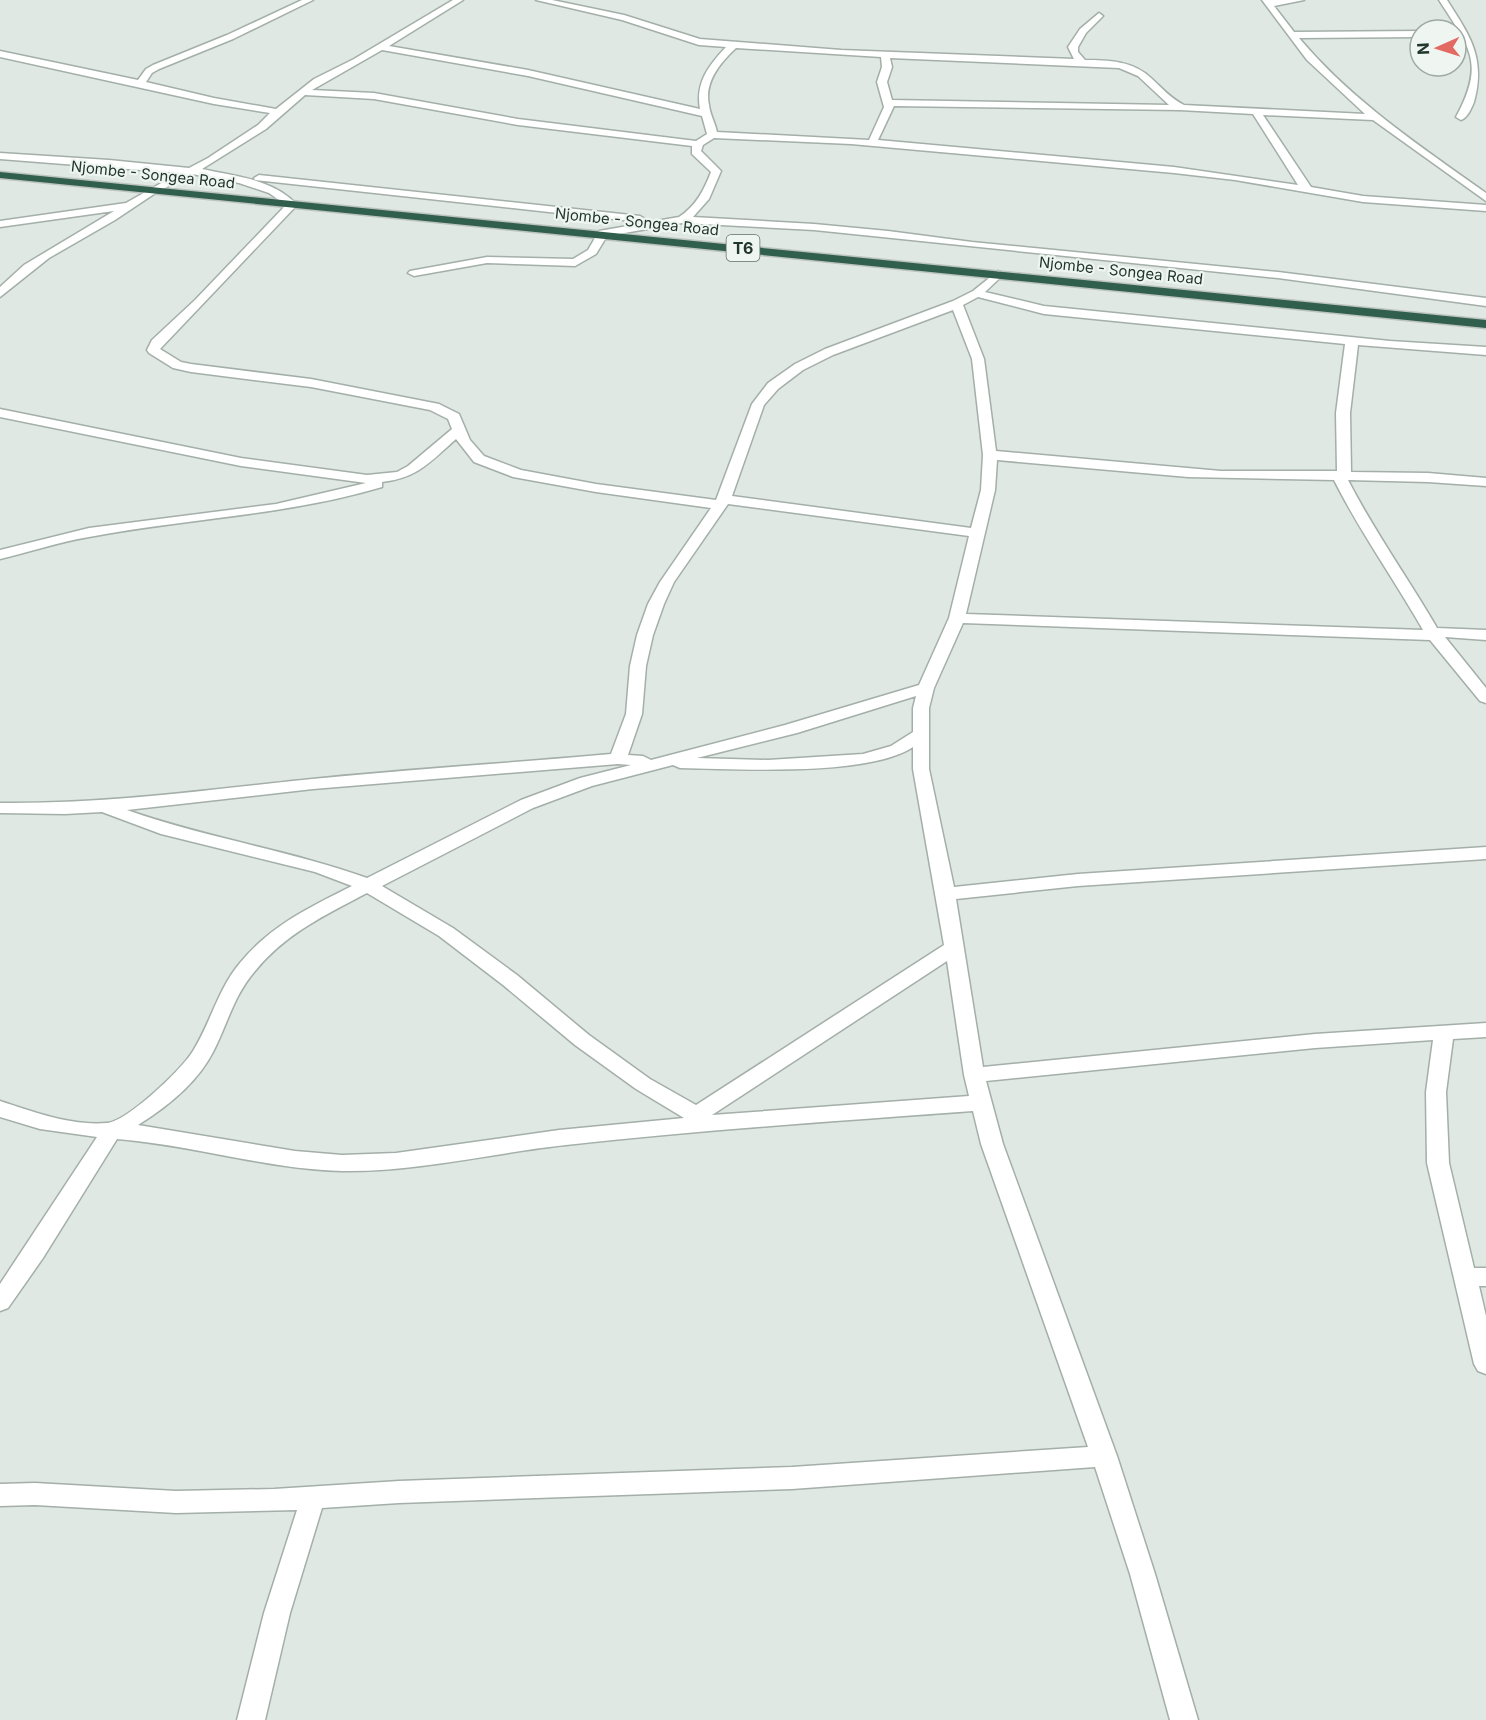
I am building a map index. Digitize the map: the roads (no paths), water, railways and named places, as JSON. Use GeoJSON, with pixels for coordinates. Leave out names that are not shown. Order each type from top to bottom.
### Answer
{"type":"FeatureCollection","features":[{"type":"Feature","properties":{"kind":"highway","name":"Njombe - Songea Road"},"geometry":{"type":"LineString","coordinates":[[0,175],[292,205],[603,233],[1486,324]]}},
{"type":"Feature","properties":{"kind":"street"},"geometry":{"type":"LineString","coordinates":[[141,83],[149,71],[156,67],[230,37],[309,0]]}},
{"type":"Feature","properties":{"kind":"street"},"geometry":{"type":"LineString","coordinates":[[0,293],[28,267],[45,256],[153,190],[212,160],[262,127],[277,112],[317,81],[381,47],[459,0]]}},
{"type":"Feature","properties":{"kind":"street"},"geometry":{"type":"LineString","coordinates":[[540,0],[563,2],[624,18],[699,42],[794,51],[1081,61],[1133,69],[1151,84],[1162,98],[1182,108]]}},
{"type":"Feature","properties":{"kind":"street"},"geometry":{"type":"LineString","coordinates":[[1267,2],[1300,0]]}},
{"type":"Feature","properties":{"kind":"street"},"geometry":{"type":"LineString","coordinates":[[1443,0],[1452,18]]}},
{"type":"Feature","properties":{"kind":"street"},"geometry":{"type":"LineString","coordinates":[[1267,2],[1330,79],[1375,117],[1486,198]]}},
{"type":"Feature","properties":{"kind":"street"},"geometry":{"type":"LineString","coordinates":[[1081,61],[1074,53],[1073,47],[1099,16]]}},
{"type":"Feature","properties":{"kind":"street"},"geometry":{"type":"LineString","coordinates":[[1292,35],[1408,34]]}},
{"type":"Feature","properties":{"kind":"street"},"geometry":{"type":"LineString","coordinates":[[711,135],[703,105],[707,78],[715,64],[734,44]]}},
{"type":"Feature","properties":{"kind":"street"},"geometry":{"type":"LineString","coordinates":[[381,47],[528,73],[706,114]]}},
{"type":"Feature","properties":{"kind":"street"},"geometry":{"type":"LineString","coordinates":[[1461,117],[1472,95],[1479,67],[1468,48]]}},
{"type":"Feature","properties":{"kind":"street"},"geometry":{"type":"LineString","coordinates":[[0,54],[141,83],[217,102],[261,107],[277,112]]}},
{"type":"Feature","properties":{"kind":"street"},"geometry":{"type":"LineString","coordinates":[[872,143],[890,103],[882,82],[887,67],[885,54]]}},
{"type":"Feature","properties":{"kind":"street"},"geometry":{"type":"LineString","coordinates":[[303,92],[374,96],[518,122],[698,144]]}},
{"type":"Feature","properties":{"kind":"street"},"geometry":{"type":"LineString","coordinates":[[890,103],[1182,108],[1375,117]]}},
{"type":"Feature","properties":{"kind":"street"},"geometry":{"type":"LineString","coordinates":[[1257,113],[1296,175],[1309,191]]}},
{"type":"Feature","properties":{"kind":"street"},"geometry":{"type":"LineString","coordinates":[[414,273],[487,260],[575,263],[592,252],[603,233],[668,223],[691,216],[708,193],[716,171],[696,152],[698,144],[711,135],[872,143],[1235,177],[1363,199],[1486,208]]}},
{"type":"Feature","properties":{"kind":"street"},"geometry":{"type":"LineString","coordinates":[[0,156],[191,171],[668,223]]}},
{"type":"Feature","properties":{"kind":"street"},"geometry":{"type":"LineString","coordinates":[[213,174],[273,190],[288,199],[292,205],[199,303],[164,333],[153,350],[177,365],[310,383],[434,407],[454,417],[464,441],[479,459],[518,474],[615,491],[977,533]]}},
{"type":"Feature","properties":{"kind":"street"},"geometry":{"type":"LineString","coordinates":[[227,177],[243,199]]}},
{"type":"Feature","properties":{"kind":"street"},"geometry":{"type":"LineString","coordinates":[[0,224],[130,205]]}},
{"type":"Feature","properties":{"kind":"street"},"geometry":{"type":"LineString","coordinates":[[682,220],[814,227],[888,234],[972,245],[1278,275],[1486,302]]}},
{"type":"Feature","properties":{"kind":"street"},"geometry":{"type":"LineString","coordinates":[[618,759],[634,714],[638,666],[645,635],[656,604],[667,582],[722,502],[758,404],[773,386],[799,367],[829,352],[957,304],[977,293],[998,274]]}},
{"type":"Feature","properties":{"kind":"street"},"geometry":{"type":"LineString","coordinates":[[977,293],[1044,310],[1352,341],[1486,351]]}},
{"type":"Feature","properties":{"kind":"street"},"geometry":{"type":"LineString","coordinates":[[957,304],[978,359],[990,455],[988,490],[957,618],[926,688],[921,708],[921,769],[946,894],[953,948],[980,1102],[992,1144],[1105,1456],[1149,1592],[1184,1720]]}},
{"type":"Feature","properties":{"kind":"street"},"geometry":{"type":"LineString","coordinates":[[1352,341],[1343,413],[1341,475],[1363,524],[1399,575],[1433,634],[1486,698]]}},
{"type":"Feature","properties":{"kind":"street"},"geometry":{"type":"LineString","coordinates":[[0,413],[241,462],[325,475],[382,479],[400,476]]}},
{"type":"Feature","properties":{"kind":"street"},"geometry":{"type":"LineString","coordinates":[[0,555],[58,538],[101,530],[256,512],[352,492],[400,476],[413,469],[460,429]]}},
{"type":"Feature","properties":{"kind":"street"},"geometry":{"type":"LineString","coordinates":[[990,455],[1204,473],[1264,476],[1438,477],[1486,482]]}},
{"type":"Feature","properties":{"kind":"street"},"geometry":{"type":"LineString","coordinates":[[957,618],[1486,635]]}},
{"type":"Feature","properties":{"kind":"street"},"geometry":{"type":"LineString","coordinates":[[0,1302],[35,1252],[111,1132],[148,1109],[187,1076],[203,1052],[230,991],[247,967],[272,940],[300,920],[527,804],[586,782],[791,729],[926,688]]}},
{"type":"Feature","properties":{"kind":"street"},"geometry":{"type":"LineString","coordinates":[[0,808],[101,807],[313,784],[618,759],[768,765],[862,759],[897,750],[921,734]]}},
{"type":"Feature","properties":{"kind":"street"},"geometry":{"type":"LineString","coordinates":[[101,807],[167,830],[321,868],[367,885],[446,932],[510,980],[582,1040],[643,1083],[703,1119]]}},
{"type":"Feature","properties":{"kind":"street"},"geometry":{"type":"LineString","coordinates":[[946,894],[1078,880],[1486,853]]}},
{"type":"Feature","properties":{"kind":"street"},"geometry":{"type":"LineString","coordinates":[[703,1119],[845,1016],[953,948]]}},
{"type":"Feature","properties":{"kind":"street"},"geometry":{"type":"LineString","coordinates":[[974,1075],[1315,1041],[1486,1030]]}},
{"type":"Feature","properties":{"kind":"street"},"geometry":{"type":"LineString","coordinates":[[1444,1033],[1436,1092],[1438,1163],[1475,1277],[1486,1364]]}},
{"type":"Feature","properties":{"kind":"street"},"geometry":{"type":"LineString","coordinates":[[0,1109],[29,1120],[64,1128],[153,1135],[301,1160],[342,1163],[388,1162],[703,1119],[980,1102]]}},
{"type":"Feature","properties":{"kind":"street"},"geometry":{"type":"LineString","coordinates":[[0,1495],[35,1494],[176,1502],[274,1500],[399,1492],[792,1478],[1105,1456]]}},
{"type":"Feature","properties":{"kind":"street"},"geometry":{"type":"LineString","coordinates":[[251,1720],[277,1613],[313,1497]]}}]}
